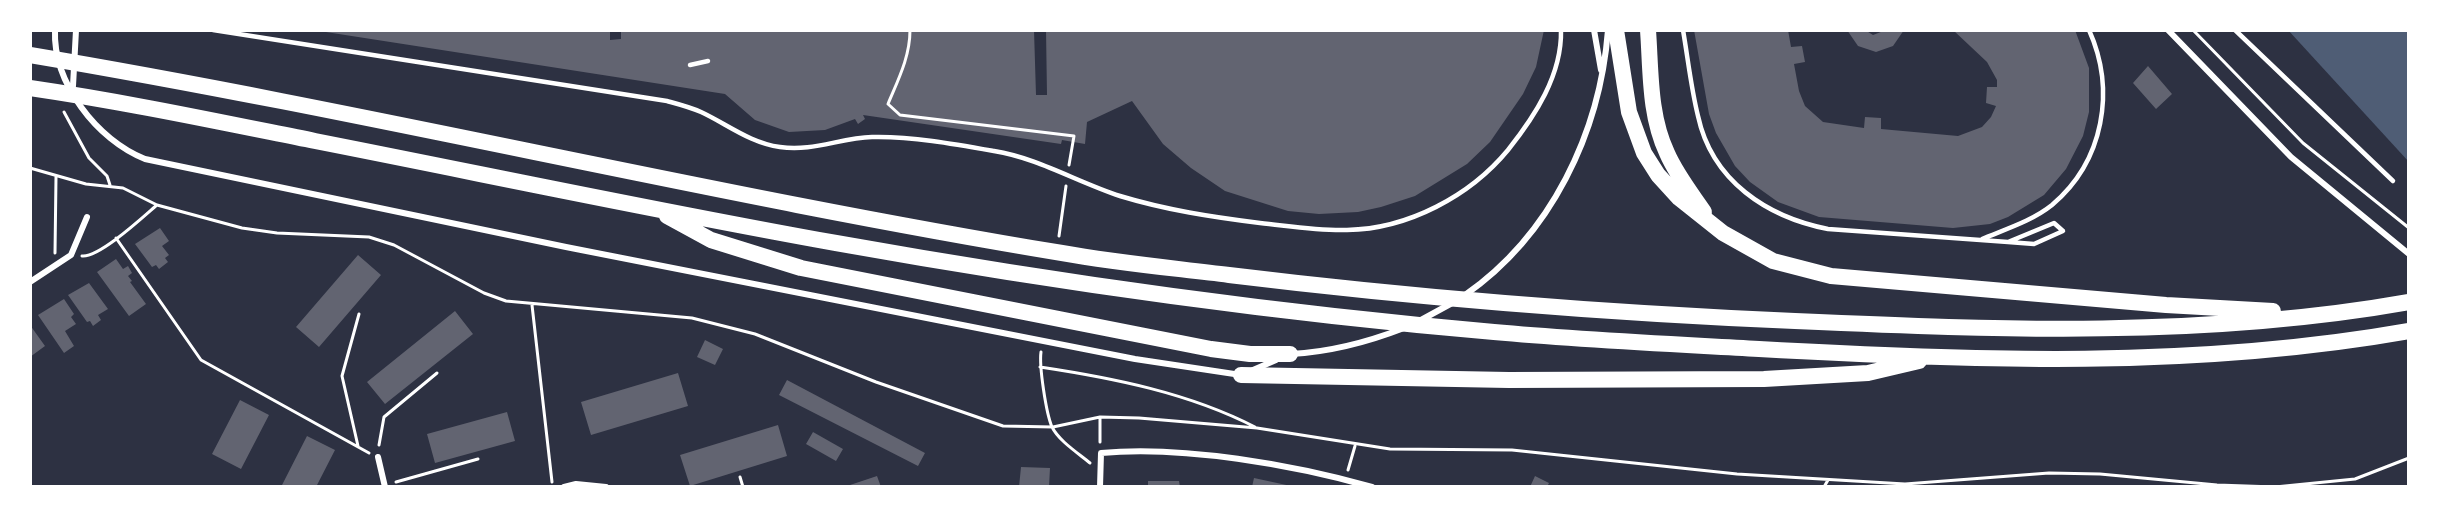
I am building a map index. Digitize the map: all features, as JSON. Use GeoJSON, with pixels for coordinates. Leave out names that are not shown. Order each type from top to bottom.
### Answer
{"type":"FeatureCollection","features":[{"type":"Feature","properties":{"kind":"highway"},"geometry":{"type":"LineString","coordinates":[[1616,30],[1629,112],[1644,153],[1679,198],[1736,241],[1773,261],[1831,276],[2166,305],[2331,314]]}},
{"type":"Feature","properties":{"kind":"highway"},"geometry":{"type":"LineString","coordinates":[[1648,30],[1654,115],[1659,135],[1667,155],[1711,223]]}},
{"type":"Feature","properties":{"kind":"highway"},"geometry":{"type":"LineString","coordinates":[[30,55],[320,107],[660,178],[1065,254],[1420,296],[1652,315],[1870,324],[2069,328],[2144,327],[2331,314],[2409,302]]}},
{"type":"Feature","properties":{"kind":"highway"},"geometry":{"type":"LineString","coordinates":[[30,88],[182,114],[836,243],[1011,272],[1271,309],[1495,332],[1937,356],[2111,358],[2224,353],[2322,344],[2409,331]]}},
{"type":"Feature","properties":{"kind":"highway"},"geometry":{"type":"LineString","coordinates":[[653,208],[711,240],[801,268],[1211,349],[1250,354],[1290,354]]}},
{"type":"Feature","properties":{"kind":"highway"},"geometry":{"type":"LineString","coordinates":[[1241,375],[1509,380],[1764,379],[1868,373],[1937,356]]}},
{"type":"Feature","properties":{"kind":"street"},"geometry":{"type":"LineString","coordinates":[[55,30],[58,59],[84,112],[100,130],[137,156],[566,247],[1135,359],[1241,375],[1290,354],[1322,352],[1354,344],[1417,322],[1459,300],[1495,272],[1528,238],[1558,193],[1580,149],[1602,77],[1608,30]]}},
{"type":"Feature","properties":{"kind":"street"},"geometry":{"type":"LineString","coordinates":[[74,93],[72,76],[76,30]]}},
{"type":"Feature","properties":{"kind":"street"},"geometry":{"type":"LineString","coordinates":[[1594,30],[1602,77]]}},
{"type":"Feature","properties":{"kind":"street"},"geometry":{"type":"LineString","coordinates":[[2168,30],[2291,157],[2409,254]]}},
{"type":"Feature","properties":{"kind":"street"},"geometry":{"type":"LineString","coordinates":[[30,282],[71,255],[87,217]]}},
{"type":"Feature","properties":{"kind":"street"},"geometry":{"type":"LineString","coordinates":[[1100,487],[1101,453],[1127,450],[1234,459],[1372,487]]}},
{"type":"Feature","properties":{"kind":"street"},"geometry":{"type":"LineString","coordinates":[[378,457],[384,486]]}},
{"type":"Feature","properties":{"kind":"street"},"geometry":{"type":"LineString","coordinates":[[1343,487],[1345,480]]}},
{"type":"Feature","properties":{"kind":"street"},"geometry":{"type":"LineString","coordinates":[[564,487],[576,484],[606,487]]}},
{"type":"Feature","properties":{"kind":"lane"},"geometry":{"type":"LineString","coordinates":[[213,30],[667,101],[701,112],[743,135],[776,147],[808,148],[868,137],[888,137],[994,150],[1028,159],[1117,195],[1196,216],[1326,230],[1366,229],[1409,218],[1461,192],[1499,160],[1517,138],[1547,90],[1556,67],[1561,30]]}},
{"type":"Feature","properties":{"kind":"lane"},"geometry":{"type":"LineString","coordinates":[[1683,30],[1698,118],[1707,144],[1721,166],[1744,193],[1767,209],[1799,224],[1828,229],[2034,244],[2063,231],[2054,223],[2008,242]]}},
{"type":"Feature","properties":{"kind":"lane"},"geometry":{"type":"LineString","coordinates":[[1980,240],[2029,220],[2052,205],[2072,184],[2089,158],[2098,133],[2104,103],[2104,76],[2099,52],[2089,30]]}},
{"type":"Feature","properties":{"kind":"lane"},"geometry":{"type":"LineString","coordinates":[[2235,30],[2392,181]]}},
{"type":"Feature","properties":{"kind":"lane"},"geometry":{"type":"LineString","coordinates":[[690,65],[708,61]]}},
{"type":"Feature","properties":{"kind":"path"},"geometry":{"type":"LineString","coordinates":[[910,30],[909,46],[903,69],[888,104],[900,115],[1074,136],[1073,142]]}},
{"type":"Feature","properties":{"kind":"path"},"geometry":{"type":"LineString","coordinates":[[2193,30],[2303,143],[2409,228]]}},
{"type":"Feature","properties":{"kind":"path"},"geometry":{"type":"LineString","coordinates":[[73,127],[89,158],[107,177],[110,185]]}},
{"type":"Feature","properties":{"kind":"path"},"geometry":{"type":"LineString","coordinates":[[30,168],[86,184],[110,185],[157,205],[242,228],[277,233],[369,237],[394,245],[506,301],[692,318],[755,334],[876,382],[1002,426],[1053,427],[1100,417],[1139,417],[1257,428],[1355,446],[1390,449],[1512,450],[1737,474],[1905,484],[2049,473],[2090,473],[2217,485],[2275,486],[2355,478],[2409,458]]}},
{"type":"Feature","properties":{"kind":"path"},"geometry":{"type":"LineString","coordinates":[[54,266],[56,177]]}},
{"type":"Feature","properties":{"kind":"path"},"geometry":{"type":"LineString","coordinates":[[71,255],[88,257],[157,205]]}},
{"type":"Feature","properties":{"kind":"path"},"geometry":{"type":"LineString","coordinates":[[116,238],[201,360],[378,457],[384,417],[437,373]]}},
{"type":"Feature","properties":{"kind":"path"},"geometry":{"type":"LineString","coordinates":[[532,305],[553,487]]}},
{"type":"Feature","properties":{"kind":"path"},"geometry":{"type":"LineString","coordinates":[[358,447],[342,376],[359,314]]}},
{"type":"Feature","properties":{"kind":"path"},"geometry":{"type":"LineString","coordinates":[[1101,471],[1074,451],[1053,427],[1040,364],[1163,392],[1207,406],[1257,428]]}},
{"type":"Feature","properties":{"kind":"path"},"geometry":{"type":"LineString","coordinates":[[1100,417],[1101,453]]}},
{"type":"Feature","properties":{"kind":"path"},"geometry":{"type":"LineString","coordinates":[[1345,480],[1355,446]]}},
{"type":"Feature","properties":{"kind":"path"},"geometry":{"type":"LineString","coordinates":[[384,486],[478,459]]}},
{"type":"Feature","properties":{"kind":"path"},"geometry":{"type":"LineString","coordinates":[[740,477],[743,487]]}},
{"type":"Feature","properties":{"kind":"path"},"geometry":{"type":"LineString","coordinates":[[1824,487],[1828,480]]}},
{"type":"Feature","properties":{"kind":"water"},"geometry":{"type":"Polygon","coordinates":[[[2288,30],[2409,30],[2409,162],[2288,30]]]}},
{"type":"Feature","properties":{"kind":"building"},"geometry":{"type":"Polygon","coordinates":[[[313,30],[610,30],[610,40],[621,39],[621,30],[1034,30],[1036,95],[1047,95],[1046,30],[1544,30],[1536,67],[1523,94],[1490,142],[1467,164],[1415,196],[1358,212],[1319,214],[1288,211],[1225,191],[1191,168],[1163,144],[1132,101],[1087,122],[1085,144],[1062,140],[1061,144],[863,115],[865,119],[858,124],[855,119],[825,130],[789,132],[755,120],[725,94],[313,30]]]}},
{"type":"Feature","properties":{"kind":"building"},"geometry":{"type":"Polygon","coordinates":[[[1694,30],[1788,30],[1791,47],[1802,46],[1805,62],[1794,64],[1799,91],[1805,106],[1823,122],[1864,128],[1865,117],[1881,118],[1881,129],[1958,136],[1982,127],[1991,117],[1996,106],[1986,103],[1987,87],[1997,87],[1997,80],[1987,62],[1953,30],[2075,30],[2089,68],[2089,112],[2083,136],[2066,169],[2044,195],[2008,217],[1990,224],[1953,228],[1819,217],[1778,202],[1750,182],[1735,166],[1716,133],[1709,114],[1694,30]]]}},
{"type":"Feature","properties":{"kind":"building"},"geometry":{"type":"Polygon","coordinates":[[[1847,30],[1865,30],[1873,35],[1886,30],[1904,30],[1893,46],[1876,52],[1858,46],[1847,30]]]}},
{"type":"Feature","properties":{"kind":"building"},"geometry":{"type":"Polygon","coordinates":[[[2148,66],[2172,94],[2156,109],[2133,83],[2148,66]]]}},
{"type":"Feature","properties":{"kind":"building"},"geometry":{"type":"Polygon","coordinates":[[[160,228],[169,241],[162,246],[169,255],[165,258],[168,262],[159,269],[156,265],[152,267],[135,244],[160,228]]]}},
{"type":"Feature","properties":{"kind":"building"},"geometry":{"type":"Polygon","coordinates":[[[358,255],[381,275],[319,347],[296,327],[358,255]]]}},
{"type":"Feature","properties":{"kind":"building"},"geometry":{"type":"Polygon","coordinates":[[[116,259],[123,269],[128,266],[132,273],[128,276],[132,281],[130,282],[146,304],[129,316],[97,272],[116,259]]]}},
{"type":"Feature","properties":{"kind":"building"},"geometry":{"type":"Polygon","coordinates":[[[89,283],[108,309],[98,315],[101,320],[93,326],[90,321],[87,322],[68,295],[89,283]]]}},
{"type":"Feature","properties":{"kind":"building"},"geometry":{"type":"Polygon","coordinates":[[[64,299],[74,314],[71,317],[76,324],[65,331],[74,346],[64,353],[38,315],[64,299]]]}},
{"type":"Feature","properties":{"kind":"building"},"geometry":{"type":"Polygon","coordinates":[[[455,311],[473,334],[385,404],[367,382],[455,311]]]}},
{"type":"Feature","properties":{"kind":"building"},"geometry":{"type":"Polygon","coordinates":[[[30,325],[45,346],[30,357],[30,325]]]}},
{"type":"Feature","properties":{"kind":"building"},"geometry":{"type":"Polygon","coordinates":[[[705,340],[723,349],[715,365],[697,357],[705,340]]]}},
{"type":"Feature","properties":{"kind":"building"},"geometry":{"type":"Polygon","coordinates":[[[678,373],[688,406],[591,435],[581,402],[678,373]]]}},
{"type":"Feature","properties":{"kind":"building"},"geometry":{"type":"Polygon","coordinates":[[[787,380],[925,453],[918,466],[779,395],[787,380]]]}},
{"type":"Feature","properties":{"kind":"building"},"geometry":{"type":"Polygon","coordinates":[[[240,400],[269,415],[241,469],[212,454],[240,400]]]}},
{"type":"Feature","properties":{"kind":"building"},"geometry":{"type":"Polygon","coordinates":[[[507,412],[515,441],[435,463],[427,434],[507,412]]]}},
{"type":"Feature","properties":{"kind":"building"},"geometry":{"type":"Polygon","coordinates":[[[778,425],[787,456],[690,486],[680,455],[778,425]]]}},
{"type":"Feature","properties":{"kind":"building"},"geometry":{"type":"Polygon","coordinates":[[[813,432],[843,449],[836,461],[806,444],[813,432]]]}},
{"type":"Feature","properties":{"kind":"building"},"geometry":{"type":"Polygon","coordinates":[[[307,436],[335,450],[316,487],[281,487],[307,436]]]}},
{"type":"Feature","properties":{"kind":"building"},"geometry":{"type":"Polygon","coordinates":[[[1021,467],[1050,468],[1049,487],[1019,487],[1021,467]]]}},
{"type":"Feature","properties":{"kind":"building"},"geometry":{"type":"Polygon","coordinates":[[[877,476],[881,487],[844,487],[877,476]]]}},
{"type":"Feature","properties":{"kind":"building"},"geometry":{"type":"Polygon","coordinates":[[[1535,476],[1549,483],[1547,487],[1530,487],[1535,476]]]}},
{"type":"Feature","properties":{"kind":"building"},"geometry":{"type":"Polygon","coordinates":[[[1254,478],[1291,486],[1291,487],[1252,487],[1254,478]]]}},
{"type":"Feature","properties":{"kind":"building"},"geometry":{"type":"Polygon","coordinates":[[[1148,481],[1179,481],[1180,487],[1148,487],[1148,481]]]}}]}
